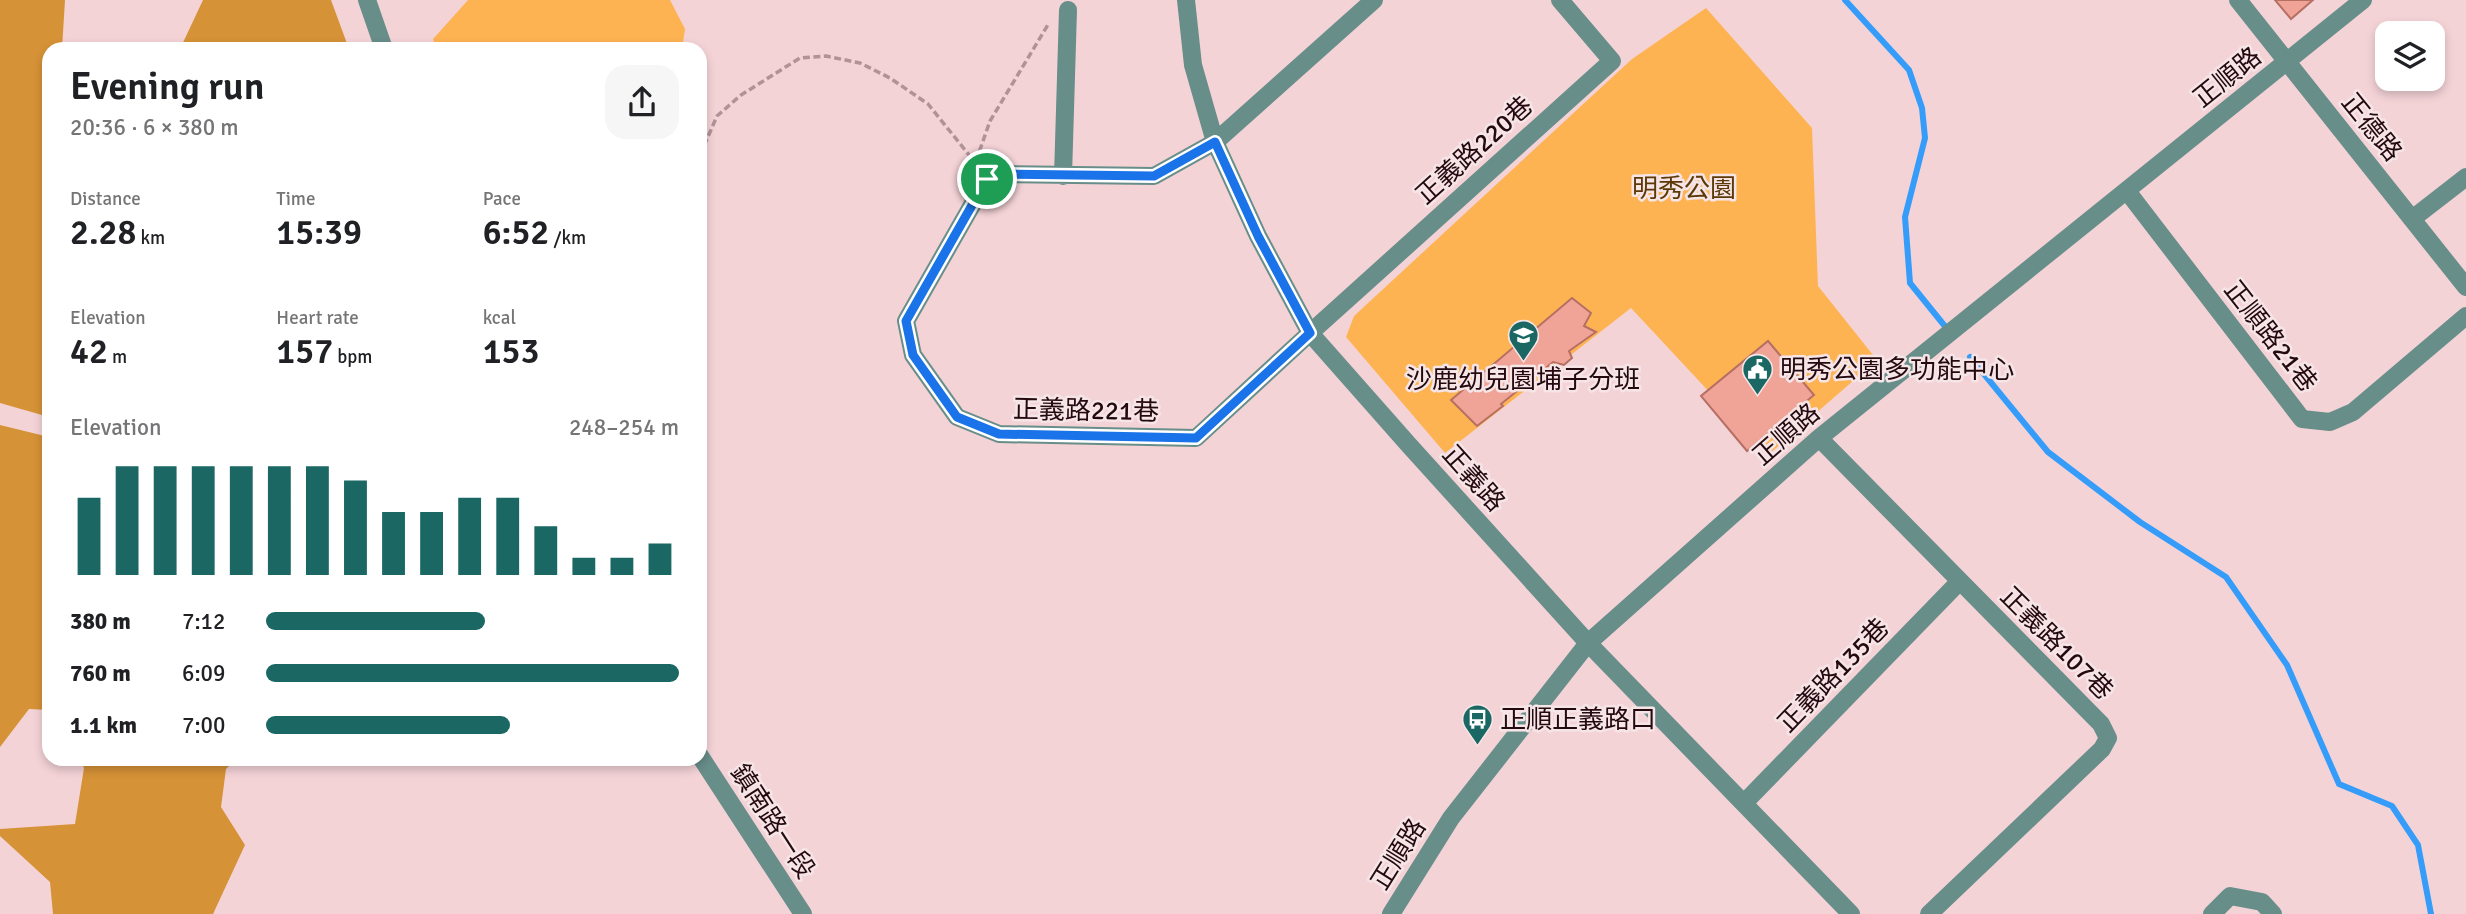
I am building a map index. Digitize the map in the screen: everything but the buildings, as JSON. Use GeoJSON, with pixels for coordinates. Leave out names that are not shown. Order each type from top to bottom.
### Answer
{"type":"FeatureCollection","features":[{"type":"Feature","properties":{"kind":"street"},"geometry":{"type":"LineString","coordinates":[[367,0],[382,42]]}},
{"type":"Feature","properties":{"kind":"street","name":"正義路"},"geometry":{"type":"LineString","coordinates":[[1186,0],[1193,65],[1215,142],[1258,236],[1310,333],[1588,643],[1851,914]]}},
{"type":"Feature","properties":{"kind":"street"},"geometry":{"type":"LineString","coordinates":[[987,179],[1003,174],[1154,176],[1215,142],[1374,0]]}},
{"type":"Feature","properties":{"kind":"street","name":"正義路220巷"},"geometry":{"type":"LineString","coordinates":[[1310,333],[1612,61],[1560,0]]}},
{"type":"Feature","properties":{"kind":"street","name":"正德路"},"geometry":{"type":"LineString","coordinates":[[2238,0],[2466,287]]}},
{"type":"Feature","properties":{"kind":"street","name":"正順路"},"geometry":{"type":"LineString","coordinates":[[1391,914],[1451,818],[1588,643],[1819,439],[2363,0]]}},
{"type":"Feature","properties":{"kind":"street"},"geometry":{"type":"LineString","coordinates":[[1063,176],[1068,10]]}},
{"type":"Feature","properties":{"kind":"street"},"geometry":{"type":"LineString","coordinates":[[2413,219],[2466,177]]}},
{"type":"Feature","properties":{"kind":"street","name":"正義路221巷"},"geometry":{"type":"LineString","coordinates":[[987,179],[906,321],[913,355],[957,417],[999,434],[1196,438],[1310,333]]}},
{"type":"Feature","properties":{"kind":"street","name":"正順路21巷"},"geometry":{"type":"LineString","coordinates":[[2127,191],[2302,419],[2330,422],[2353,412],[2466,316]]}},
{"type":"Feature","properties":{"kind":"street","name":"正義路107巷"},"geometry":{"type":"LineString","coordinates":[[1819,439],[2101,724],[2108,738],[2102,749],[1929,914]]}},
{"type":"Feature","properties":{"kind":"street","name":"正義路135巷"},"geometry":{"type":"LineString","coordinates":[[1744,803],[1959,582]]}},
{"type":"Feature","properties":{"kind":"street","name":"鎮南路一段"},"geometry":{"type":"LineString","coordinates":[[707,766],[803,914]]}},
{"type":"Feature","properties":{"kind":"street"},"geometry":{"type":"LineString","coordinates":[[2213,914],[2230,896],[2262,902],[2273,914]]}},
{"type":"Feature","properties":{"kind":"path"},"geometry":{"type":"LineString","coordinates":[[975,162],[990,121],[1049,22]]}},
{"type":"Feature","properties":{"kind":"path"},"geometry":{"type":"LineString","coordinates":[[707,139],[717,116],[741,95],[800,58],[826,56],[860,63],[890,78],[928,104],[987,179]]}},
{"type":"Feature","properties":{"kind":"green space"},"geometry":{"type":"Polygon","coordinates":[[[468,0],[670,0],[685,29],[683,42],[434,42],[433,39],[468,0]]]}},
{"type":"Feature","properties":{"kind":"green space","name":"明秀公園"},"geometry":{"type":"Polygon","coordinates":[[[1706,8],[1812,128],[1818,286],[1877,360],[1768,455],[1631,308],[1445,453],[1346,337],[1354,316],[1632,59],[1706,8]]]}},
{"type":"Feature","properties":{"kind":"shaded area"},"geometry":{"type":"Polygon","coordinates":[[[0,0],[65,0],[62,42],[42,42],[42,415],[0,403],[0,0]]]}},
{"type":"Feature","properties":{"kind":"shaded area"},"geometry":{"type":"Polygon","coordinates":[[[203,0],[331,0],[346,42],[183,42],[203,0]]]}},
{"type":"Feature","properties":{"kind":"shaded area"},"geometry":{"type":"Polygon","coordinates":[[[0,425],[42,435],[42,710],[29,709],[0,747],[0,425]]]}},
{"type":"Feature","properties":{"kind":"shaded area"},"geometry":{"type":"Polygon","coordinates":[[[83,766],[229,766],[226,769],[221,807],[245,845],[213,914],[53,914],[50,882],[0,836],[0,829],[75,824],[83,766]]]}},
{"type":"Feature","properties":{"kind":"waterway"},"geometry":{"type":"LineString","coordinates":[[1845,0],[1909,70],[1922,108],[1925,138],[1905,217],[1910,283],[1948,330]]}},
{"type":"Feature","properties":{"kind":"waterway"},"geometry":{"type":"LineString","coordinates":[[1970,357],[2048,452],[2140,522],[2226,577],[2287,665],[2339,784],[2392,806],[2418,845],[2431,914]]}},
{"type":"Feature","properties":{"kind":"place","name":"沙鹿幼兒園埔子分班"},"geometry":{"type":"Point","coordinates":[1523,363]}},
{"type":"Feature","properties":{"kind":"place","name":"明秀公園多功能中心"},"geometry":{"type":"Point","coordinates":[1757,396]}},
{"type":"Feature","properties":{"kind":"place","name":"正順正義路口"},"geometry":{"type":"Point","coordinates":[1477,746]}},
{"type":"Feature","properties":{"kind":"route"},"geometry":{"type":"LineString","coordinates":[[1215,142],[1258,236],[1310,333],[1196,438],[999,434],[957,417],[913,355],[906,321],[987,179],[1003,174],[1154,176],[1215,142]]}}]}
